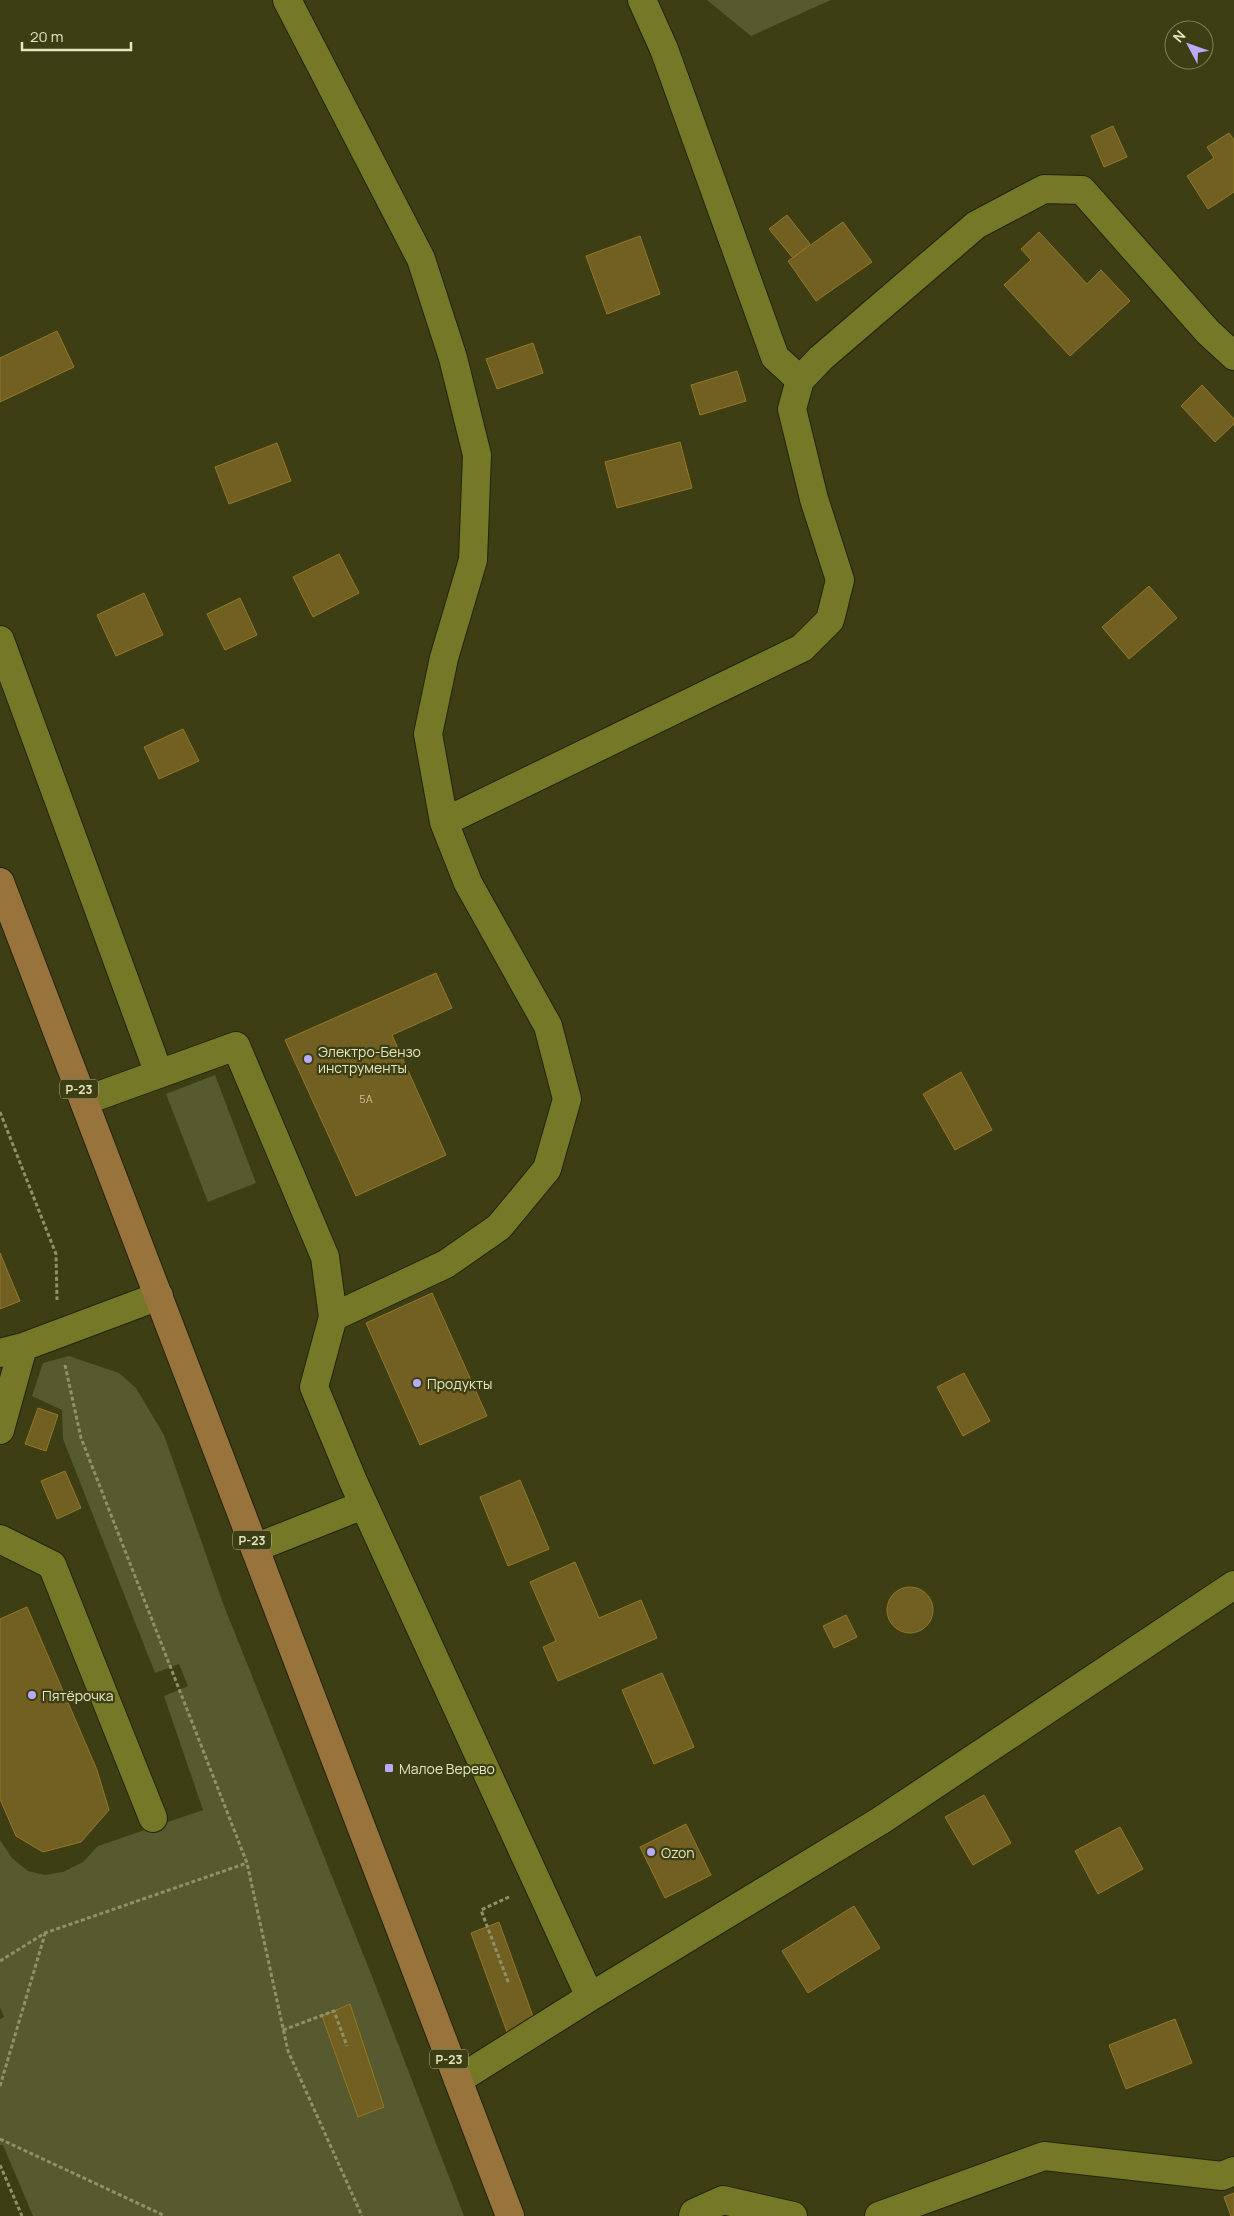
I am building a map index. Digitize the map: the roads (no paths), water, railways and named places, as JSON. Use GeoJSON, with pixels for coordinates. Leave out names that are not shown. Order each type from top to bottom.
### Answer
{"type":"FeatureCollection","features":[{"type":"Feature","properties":{"kind":"main road","name":"Р-23"},"geometry":{"type":"LineString","coordinates":[[0,882],[160,1296],[510,2216]]}},
{"type":"Feature","properties":{"kind":"street"},"geometry":{"type":"LineString","coordinates":[[287,0],[421,259],[454,358],[476,455],[473,560],[444,658],[428,734],[444,822],[468,883],[548,1026],[567,1099],[547,1169],[499,1227],[446,1264],[333,1317]]}},
{"type":"Feature","properties":{"kind":"street"},"geometry":{"type":"LineString","coordinates":[[642,0],[664,49],[776,357],[800,380]]}},
{"type":"Feature","properties":{"kind":"street"},"geometry":{"type":"LineString","coordinates":[[444,822],[802,648],[830,620],[840,580],[814,499],[792,409],[800,380],[821,358],[976,225],[1044,189],[1082,190],[1208,332],[1234,356]]}},
{"type":"Feature","properties":{"kind":"street"},"geometry":{"type":"LineString","coordinates":[[0,640],[159,1074]]}},
{"type":"Feature","properties":{"kind":"street"},"geometry":{"type":"LineString","coordinates":[[84,1101],[236,1046],[325,1257],[333,1317],[314,1387],[363,1505],[590,1997]]}},
{"type":"Feature","properties":{"kind":"street"},"geometry":{"type":"LineString","coordinates":[[0,1430],[12,1350],[58,1335],[160,1296]]}},
{"type":"Feature","properties":{"kind":"street"},"geometry":{"type":"LineString","coordinates":[[255,1548],[363,1505]]}},
{"type":"Feature","properties":{"kind":"street"},"geometry":{"type":"LineString","coordinates":[[0,1539],[52,1565],[152,1818]]}},
{"type":"Feature","properties":{"kind":"street"},"geometry":{"type":"LineString","coordinates":[[458,2080],[590,1997],[880,1821],[1234,1584]]}},
{"type":"Feature","properties":{"kind":"street"},"geometry":{"type":"LineString","coordinates":[[879,2216],[1044,2156],[1222,2176],[1234,2171]]}},
{"type":"Feature","properties":{"kind":"street"},"geometry":{"type":"LineString","coordinates":[[693,2216],[694,2213],[723,2200],[793,2216]]}},
{"type":"Feature","properties":{"kind":"place","name":"Электро-Бензо инструменты"},"geometry":{"type":"Point","coordinates":[308,1059]}},
{"type":"Feature","properties":{"kind":"place","name":"Продукты"},"geometry":{"type":"Point","coordinates":[417,1383]}},
{"type":"Feature","properties":{"kind":"place","name":"Пятёрочка"},"geometry":{"type":"Point","coordinates":[32,1695]}},
{"type":"Feature","properties":{"kind":"place","name":"Малое Верево"},"geometry":{"type":"Point","coordinates":[389,1768]}},
{"type":"Feature","properties":{"kind":"place","name":"Ozon"},"geometry":{"type":"Point","coordinates":[651,1852]}}]}
